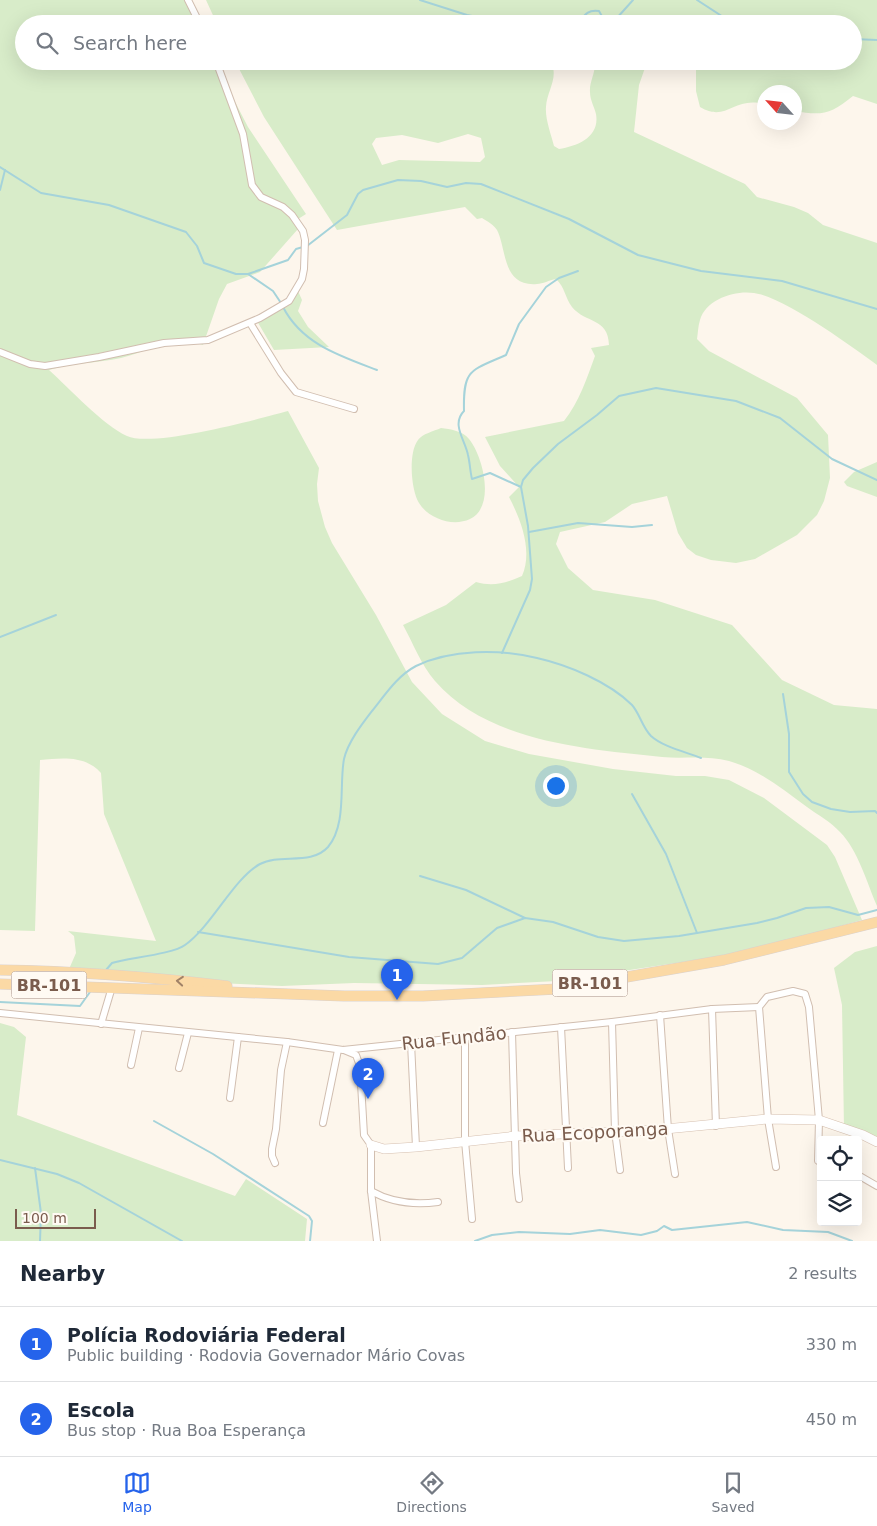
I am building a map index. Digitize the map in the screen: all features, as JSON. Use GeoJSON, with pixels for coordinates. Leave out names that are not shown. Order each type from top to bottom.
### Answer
{"type":"FeatureCollection","features":[{"type":"Feature","properties":{"kind":"main road","name":"BR-101"},"geometry":{"type":"LineString","coordinates":[[0,984],[298,995],[423,996],[558,989],[724,960],[877,922]]}},
{"type":"Feature","properties":{"kind":"main road"},"geometry":{"type":"LineString","coordinates":[[0,970],[63,971],[180,980],[298,995]]}},
{"type":"Feature","properties":{"kind":"main road"},"geometry":{"type":"LineString","coordinates":[[68,986],[99,978],[129,977]]}},
{"type":"Feature","properties":{"kind":"street"},"geometry":{"type":"LineString","coordinates":[[188,0],[196,15]]}},
{"type":"Feature","properties":{"kind":"street"},"geometry":{"type":"LineString","coordinates":[[0,352],[30,364],[45,366],[164,343],[208,340],[250,323],[284,305],[295,292],[304,269],[305,240],[298,222],[292,215],[283,207],[261,197],[252,185],[241,124],[220,70]]}},
{"type":"Feature","properties":{"kind":"street"},"geometry":{"type":"LineString","coordinates":[[250,323],[281,373],[296,392],[354,409]]}},
{"type":"Feature","properties":{"kind":"street"},"geometry":{"type":"LineString","coordinates":[[101,1024],[112,987]]}},
{"type":"Feature","properties":{"kind":"street"},"geometry":{"type":"LineString","coordinates":[[776,1167],[768,1119],[760,1006],[767,997],[798,991],[807,996],[820,1120],[820,1136]]}},
{"type":"Feature","properties":{"kind":"street","name":"Rua Fundão"},"geometry":{"type":"LineString","coordinates":[[0,1013],[287,1042],[341,1050],[612,1022],[712,1009],[760,1006]]}},
{"type":"Feature","properties":{"kind":"street"},"geometry":{"type":"LineString","coordinates":[[712,1009],[716,1126]]}},
{"type":"Feature","properties":{"kind":"street"},"geometry":{"type":"LineString","coordinates":[[660,1015],[668,1129],[675,1174]]}},
{"type":"Feature","properties":{"kind":"street"},"geometry":{"type":"LineString","coordinates":[[612,1022],[615,1131],[620,1170]]}},
{"type":"Feature","properties":{"kind":"street"},"geometry":{"type":"LineString","coordinates":[[561,1027],[568,1168]]}},
{"type":"Feature","properties":{"kind":"street"},"geometry":{"type":"LineString","coordinates":[[131,1065],[140,1028]]}},
{"type":"Feature","properties":{"kind":"street"},"geometry":{"type":"LineString","coordinates":[[512,1032],[516,1172],[520,1199]]}},
{"type":"Feature","properties":{"kind":"street"},"geometry":{"type":"LineString","coordinates":[[180,1068],[188,1033]]}},
{"type":"Feature","properties":{"kind":"street"},"geometry":{"type":"LineString","coordinates":[[230,1098],[238,1037]]}},
{"type":"Feature","properties":{"kind":"street"},"geometry":{"type":"LineString","coordinates":[[465,1037],[465,1141],[472,1219]]}},
{"type":"Feature","properties":{"kind":"street"},"geometry":{"type":"LineString","coordinates":[[275,1163],[272,1149],[276,1129],[281,1070],[287,1042]]}},
{"type":"Feature","properties":{"kind":"street"},"geometry":{"type":"LineString","coordinates":[[411,1043],[416,1147]]}},
{"type":"Feature","properties":{"kind":"street"},"geometry":{"type":"LineString","coordinates":[[323,1123],[341,1050],[356,1055],[360,1066],[364,1135],[371,1145],[371,1191],[377,1241]]}},
{"type":"Feature","properties":{"kind":"street","name":"Rua Ecoporanga"},"geometry":{"type":"LineString","coordinates":[[371,1145],[384,1149],[416,1147],[516,1136],[716,1126],[768,1119],[820,1120],[877,1142]]}},
{"type":"Feature","properties":{"kind":"street"},"geometry":{"type":"LineString","coordinates":[[862,1177],[877,1186]]}},
{"type":"Feature","properties":{"kind":"street"},"geometry":{"type":"LineString","coordinates":[[371,1191],[392,1201],[421,1204],[438,1202]]}},
{"type":"Feature","properties":{"kind":"green space"},"geometry":{"type":"Polygon","coordinates":[[[0,0],[186,0],[193,15],[15,15],[15,70],[219,70],[248,127],[306,214],[295,221],[298,229],[260,272],[227,284],[219,299],[203,345],[192,342],[172,343],[121,358],[49,370],[108,424],[127,436],[140,439],[206,431],[288,411],[319,468],[317,484],[318,501],[325,527],[332,543],[376,615],[412,682],[442,714],[485,741],[529,754],[613,769],[676,776],[705,776],[729,780],[764,798],[827,845],[835,857],[862,920],[742,953],[557,981],[482,985],[354,983],[282,986],[66,976],[76,953],[74,936],[68,931],[156,941],[104,814],[101,773],[88,763],[65,758],[40,760],[35,931],[0,930],[0,0]]]}},
{"type":"Feature","properties":{"kind":"green space"},"geometry":{"type":"Polygon","coordinates":[[[206,0],[877,0],[877,104],[853,96],[832,110],[819,113],[804,113],[802,113],[802,85],[757,85],[757,103],[745,103],[717,112],[700,107],[696,91],[696,70],[862,70],[862,15],[213,15],[206,0]]]}},
{"type":"Feature","properties":{"kind":"green space"},"geometry":{"type":"Polygon","coordinates":[[[240,70],[554,70],[546,112],[554,146],[559,149],[580,143],[595,129],[596,114],[590,92],[594,70],[644,70],[639,85],[634,132],[745,184],[757,197],[794,207],[808,213],[823,225],[877,243],[877,365],[835,335],[767,296],[746,292],[722,298],[708,306],[699,322],[697,339],[709,351],[797,398],[828,435],[830,478],[824,501],[817,515],[797,535],[755,559],[736,563],[711,560],[696,555],[687,548],[678,533],[667,496],[632,504],[605,522],[560,532],[556,544],[568,568],[593,590],[655,600],[732,625],[782,680],[834,705],[877,709],[877,906],[857,857],[840,832],[780,787],[751,769],[721,759],[633,754],[571,746],[540,739],[510,730],[482,717],[457,701],[430,675],[403,625],[446,605],[476,582],[499,584],[522,576],[525,566],[526,546],[524,536],[518,516],[509,497],[519,487],[500,466],[485,437],[564,421],[578,398],[589,373],[595,356],[591,348],[609,345],[608,336],[601,325],[572,307],[556,279],[537,284],[517,280],[508,266],[496,228],[482,218],[477,219],[465,207],[337,230],[264,117],[240,70]],[[468,134],[438,143],[402,135],[376,138],[372,144],[382,165],[399,160],[480,162],[485,157],[481,138],[468,134]]]}},
{"type":"Feature","properties":{"kind":"green space"},"geometry":{"type":"Polygon","coordinates":[[[298,291],[302,300],[298,311],[308,327],[329,347],[274,350],[257,321],[290,305],[298,291]]]}},
{"type":"Feature","properties":{"kind":"green space"},"geometry":{"type":"Polygon","coordinates":[[[441,428],[456,431],[469,439],[479,457],[482,469],[485,493],[483,504],[478,513],[470,519],[463,521],[449,522],[435,517],[423,509],[414,489],[412,462],[415,446],[422,436],[441,428]]]}},
{"type":"Feature","properties":{"kind":"green space"},"geometry":{"type":"Polygon","coordinates":[[[877,462],[877,497],[847,486],[844,482],[854,472],[877,462]]]}},
{"type":"Feature","properties":{"kind":"green space"},"geometry":{"type":"Polygon","coordinates":[[[877,946],[877,1144],[844,1128],[842,1005],[834,968],[855,952],[877,946]]]}},
{"type":"Feature","properties":{"kind":"green space"},"geometry":{"type":"Polygon","coordinates":[[[0,1023],[14,1027],[26,1037],[17,1115],[235,1196],[246,1179],[307,1219],[305,1241],[0,1241],[0,1023]]]}},
{"type":"Feature","properties":{"kind":"waterway"},"geometry":{"type":"LineString","coordinates":[[420,0],[467,15]]}},
{"type":"Feature","properties":{"kind":"waterway"},"geometry":{"type":"LineString","coordinates":[[620,15],[633,0]]}},
{"type":"Feature","properties":{"kind":"waterway"},"geometry":{"type":"LineString","coordinates":[[697,0],[720,15]]}},
{"type":"Feature","properties":{"kind":"waterway"},"geometry":{"type":"LineString","coordinates":[[585,15],[592,11],[599,11],[601,15]]}},
{"type":"Feature","properties":{"kind":"waterway"},"geometry":{"type":"LineString","coordinates":[[862,39],[877,40]]}},
{"type":"Feature","properties":{"kind":"waterway"},"geometry":{"type":"LineString","coordinates":[[0,167],[41,193],[109,205],[186,232],[197,246],[204,263],[236,274],[248,274],[288,260],[296,249],[303,247]]}},
{"type":"Feature","properties":{"kind":"waterway"},"geometry":{"type":"LineString","coordinates":[[0,190],[5,170]]}},
{"type":"Feature","properties":{"kind":"waterway"},"geometry":{"type":"LineString","coordinates":[[307,246],[347,215],[358,194],[363,190],[398,180],[421,181],[447,187],[466,183],[481,184],[569,219],[638,255],[701,271],[782,281],[877,309]]}},
{"type":"Feature","properties":{"kind":"waterway"},"geometry":{"type":"LineString","coordinates":[[521,487],[490,473],[472,479],[468,455],[459,427],[460,416],[464,411],[467,379],[477,369],[506,355],[519,324],[546,287],[559,278],[578,271]]}},
{"type":"Feature","properties":{"kind":"waterway"},"geometry":{"type":"LineString","coordinates":[[248,274],[273,291],[281,303]]}},
{"type":"Feature","properties":{"kind":"waterway"},"geometry":{"type":"LineString","coordinates":[[283,307],[291,320],[311,340],[336,354],[377,370]]}},
{"type":"Feature","properties":{"kind":"waterway"},"geometry":{"type":"LineString","coordinates":[[502,653],[530,590],[532,579],[528,526],[521,487],[523,480],[558,444],[619,396],[656,388],[736,401],[780,418],[832,459],[877,480]]}},
{"type":"Feature","properties":{"kind":"waterway"},"geometry":{"type":"LineString","coordinates":[[529,532],[578,523],[632,527],[652,525]]}},
{"type":"Feature","properties":{"kind":"waterway"},"geometry":{"type":"LineString","coordinates":[[0,637],[56,615]]}},
{"type":"Feature","properties":{"kind":"waterway"},"geometry":{"type":"LineString","coordinates":[[106,970],[112,963],[171,951],[185,945],[204,927],[241,880],[260,864],[277,859],[313,856],[321,853],[328,847],[338,827],[344,759],[352,740],[368,716],[397,680],[409,670],[430,660],[444,656],[492,652],[523,655],[562,665],[600,682],[623,697],[632,705],[643,725],[656,740],[701,758]]}},
{"type":"Feature","properties":{"kind":"waterway"},"geometry":{"type":"LineString","coordinates":[[783,694],[789,734],[789,772],[803,794],[812,802],[831,809],[850,812],[875,811],[877,813]]}},
{"type":"Feature","properties":{"kind":"waterway"},"geometry":{"type":"LineString","coordinates":[[632,794],[666,854],[697,933]]}},
{"type":"Feature","properties":{"kind":"waterway"},"geometry":{"type":"LineString","coordinates":[[420,876],[466,890],[525,918]]}},
{"type":"Feature","properties":{"kind":"waterway"},"geometry":{"type":"LineString","coordinates":[[198,932],[349,957],[438,964],[462,958],[497,928],[525,918],[553,922],[598,937],[624,941],[679,936],[757,923],[806,908],[829,907],[858,915],[877,910]]}},
{"type":"Feature","properties":{"kind":"waterway"},"geometry":{"type":"LineString","coordinates":[[0,1002],[80,1006],[90,992]]}},
{"type":"Feature","properties":{"kind":"waterway"},"geometry":{"type":"LineString","coordinates":[[154,1121],[213,1154],[309,1216],[312,1221],[310,1241]]}},
{"type":"Feature","properties":{"kind":"waterway"},"geometry":{"type":"LineString","coordinates":[[0,1160],[57,1174],[79,1183],[182,1241]]}},
{"type":"Feature","properties":{"kind":"waterway"},"geometry":{"type":"LineString","coordinates":[[35,1168],[41,1213],[40,1241]]}},
{"type":"Feature","properties":{"kind":"waterway"},"geometry":{"type":"LineString","coordinates":[[475,1241],[492,1235],[519,1232],[570,1234],[600,1230],[641,1235],[657,1231],[664,1226],[672,1230],[747,1222],[783,1230],[828,1232],[852,1241]]}},
{"type":"Feature","properties":{"kind":"place","name":"Polícia Rodoviária Federal"},"geometry":{"type":"Point","coordinates":[397,1000]}},
{"type":"Feature","properties":{"kind":"place","name":"Escola"},"geometry":{"type":"Point","coordinates":[368,1099]}}]}
